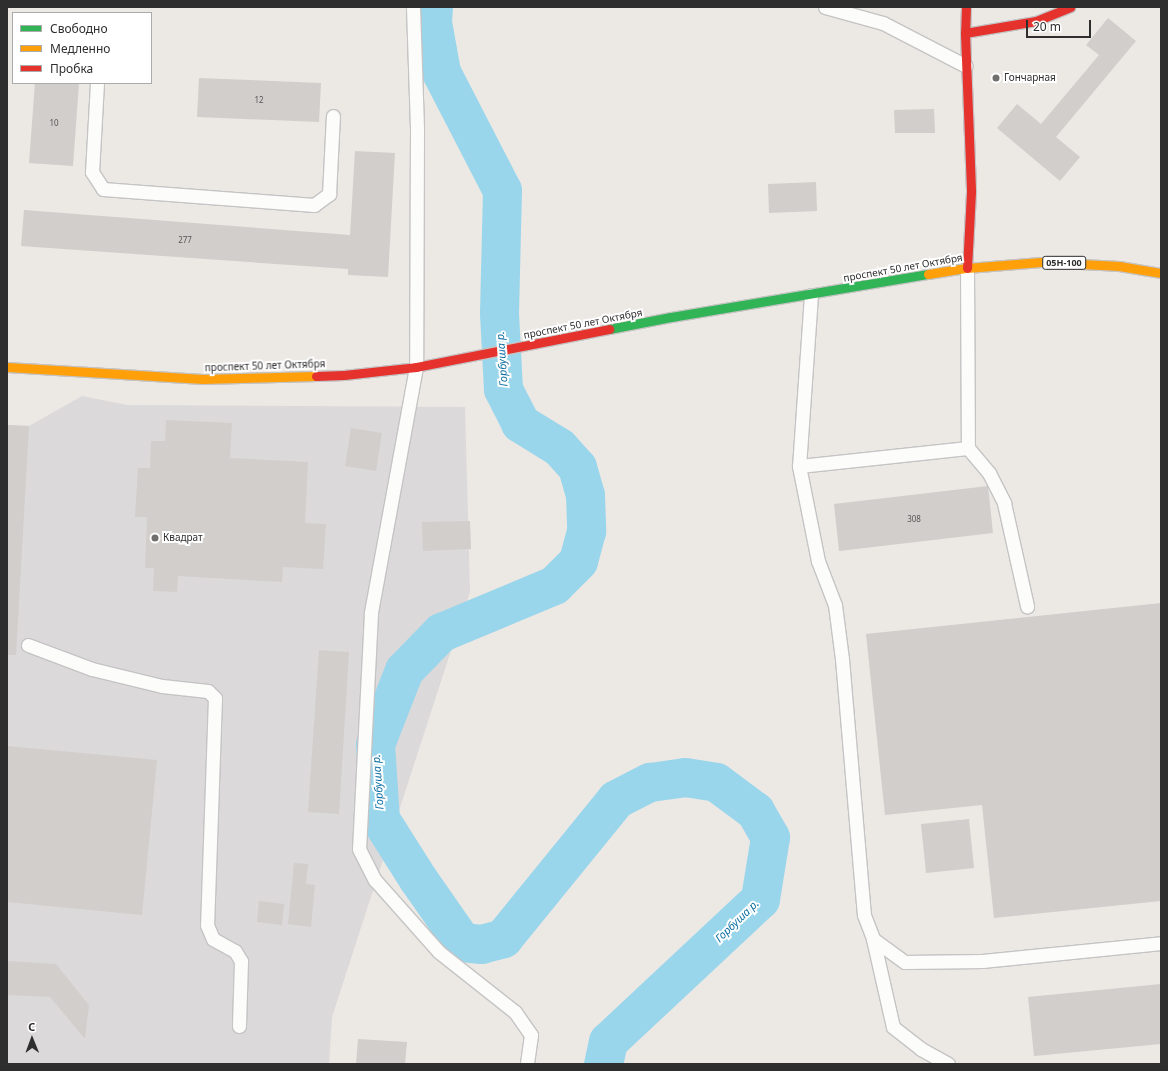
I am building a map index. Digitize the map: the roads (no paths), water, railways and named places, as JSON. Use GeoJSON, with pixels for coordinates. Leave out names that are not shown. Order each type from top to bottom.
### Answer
{"type":"FeatureCollection","features":[{"type":"Feature","properties":{"kind":"main road"},"geometry":{"type":"LineString","coordinates":[[966,7],[965,33],[971,192],[967,268]]}},
{"type":"Feature","properties":{"kind":"main road"},"geometry":{"type":"LineString","coordinates":[[965,33],[1036,20],[1070,7]]}},
{"type":"Feature","properties":{"kind":"main road","name":"проспект 50 лет Октября"},"geometry":{"type":"LineString","coordinates":[[7,367],[203,379],[344,374],[416,368],[671,317],[967,268],[1041,262],[1119,266],[1161,274]]}},
{"type":"Feature","properties":{"kind":"lane"},"geometry":{"type":"LineString","coordinates":[[414,7],[417,129],[416,368],[371,613],[359,848],[375,880],[439,952],[515,1012],[531,1035],[527,1064]]}},
{"type":"Feature","properties":{"kind":"lane"},"geometry":{"type":"LineString","coordinates":[[825,7],[883,23],[966,66]]}},
{"type":"Feature","properties":{"kind":"lane"},"geometry":{"type":"LineString","coordinates":[[97,84],[92,172],[103,189],[314,205],[329,194],[333,116]]}},
{"type":"Feature","properties":{"kind":"lane"},"geometry":{"type":"LineString","coordinates":[[967,268],[968,448],[989,473],[1004,503],[1027,606]]}},
{"type":"Feature","properties":{"kind":"lane"},"geometry":{"type":"LineString","coordinates":[[811,295],[799,466],[818,561],[835,605],[842,659],[864,915],[873,940],[893,1028],[921,1049],[948,1064]]}},
{"type":"Feature","properties":{"kind":"lane"},"geometry":{"type":"LineString","coordinates":[[799,466],[968,448]]}},
{"type":"Feature","properties":{"kind":"lane"},"geometry":{"type":"LineString","coordinates":[[28,645],[92,669],[162,686],[208,691],[215,698],[207,925],[213,939],[235,951],[241,961],[239,1026]]}},
{"type":"Feature","properties":{"kind":"lane"},"geometry":{"type":"LineString","coordinates":[[873,940],[905,962],[982,961],[1161,943]]}},
{"type":"Feature","properties":{"kind":"waterway","name":"Горбуша р."},"geometry":{"type":"LineString","coordinates":[[433,7],[432,22],[441,72],[502,190],[499,313],[503,389],[520,423],[559,447],[577,467],[585,495],[586,531],[578,561],[554,585],[441,632],[404,670],[375,744],[380,819],[418,879],[462,942],[481,944],[503,938],[616,799],[650,782],[685,777],[716,782],[755,811],[770,837],[760,899],[608,1041],[603,1064]]}},
{"type":"Feature","properties":{"kind":"place","name":"Гончарная"},"geometry":{"type":"Point","coordinates":[996,78]}},
{"type":"Feature","properties":{"kind":"place","name":"Квадрат"},"geometry":{"type":"Point","coordinates":[155,538]}}]}
